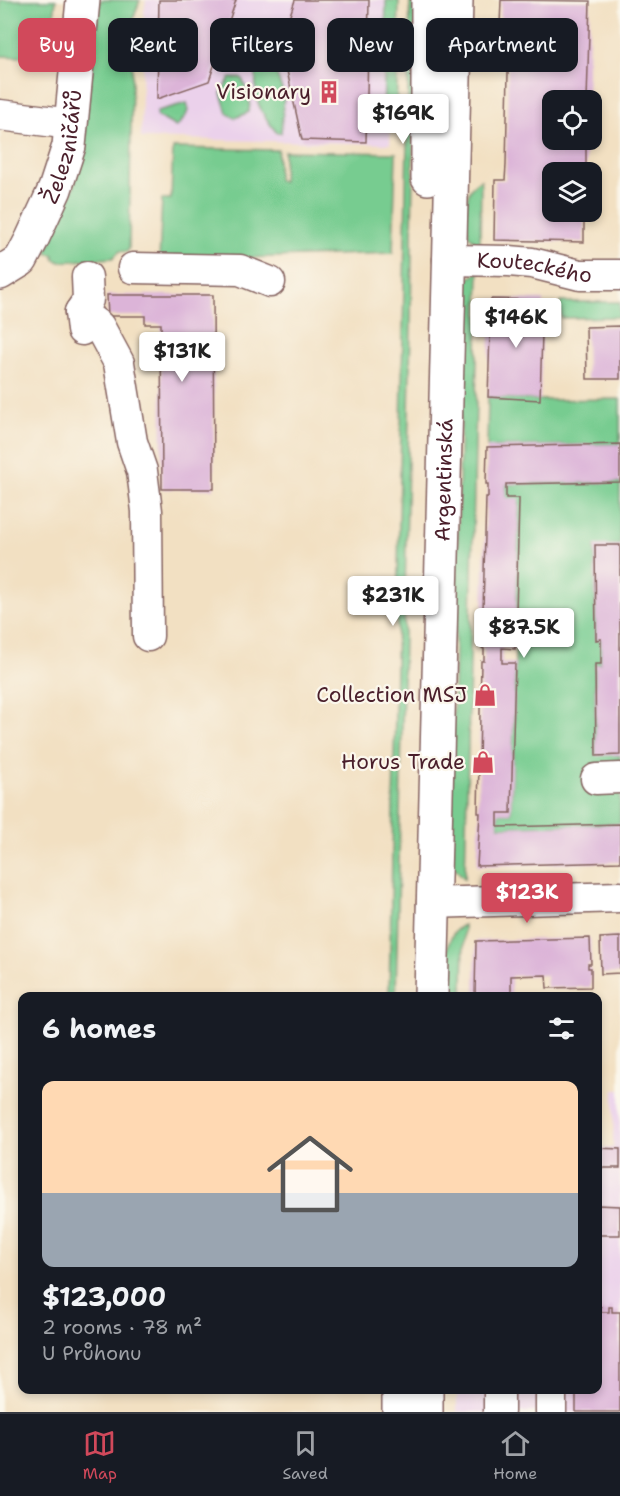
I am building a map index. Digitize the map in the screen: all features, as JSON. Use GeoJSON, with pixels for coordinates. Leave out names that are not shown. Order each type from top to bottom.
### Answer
{"type":"FeatureCollection","features":[{"type":"Feature","properties":{"kind":"main road","name":"Železničářů"},"geometry":{"type":"LineString","coordinates":[[0,273],[21,260],[45,214],[69,146],[83,0]]}},
{"type":"Feature","properties":{"kind":"main road","name":"Argentinská"},"geometry":{"type":"LineString","coordinates":[[410,992],[427,271],[428,0]]}},
{"type":"Feature","properties":{"kind":"main road","name":"Argentinská"},"geometry":{"type":"LineString","coordinates":[[431,992],[456,0]]}},
{"type":"Feature","properties":{"kind":"main road"},"geometry":{"type":"LineString","coordinates":[[399,1394],[399,1412]]}},
{"type":"Feature","properties":{"kind":"main road"},"geometry":{"type":"LineString","coordinates":[[426,1394],[426,1412]]}},
{"type":"Feature","properties":{"kind":"street"},"geometry":{"type":"LineString","coordinates":[[0,115],[71,124]]}},
{"type":"Feature","properties":{"kind":"street","name":"Kouteckého"},"geometry":{"type":"LineString","coordinates":[[448,260],[532,263],[580,275],[620,275]]}},
{"type":"Feature","properties":{"kind":"street"},"geometry":{"type":"LineString","coordinates":[[133,268],[240,270],[270,282]]}},
{"type":"Feature","properties":{"kind":"street"},"geometry":{"type":"LineString","coordinates":[[87,277],[88,300],[82,325],[99,326],[119,363],[132,442],[142,471],[147,511],[148,636]]}},
{"type":"Feature","properties":{"kind":"street"},"geometry":{"type":"LineString","coordinates":[[432,903],[620,897]]}},
{"type":"Feature","properties":{"kind":"street"},"geometry":{"type":"LineString","coordinates":[[499,1394],[499,1412]]}},
{"type":"Feature","properties":{"kind":"street"},"geometry":{"type":"LineString","coordinates":[[551,1394],[551,1412]]}},
{"type":"Feature","properties":{"kind":"shaded area"},"geometry":{"type":"Polygon","coordinates":[[[146,0],[394,0],[394,18],[327,18],[327,72],[392,72],[390,144],[141,138],[143,72],[198,72],[198,18],[144,18],[146,0]]]}},
{"type":"Feature","properties":{"kind":"shaded area"},"geometry":{"type":"Polygon","coordinates":[[[614,1090],[620,1090],[620,1412],[457,1412],[457,1394],[602,1394],[602,1148],[613,1148],[614,1090]]]}},
{"type":"Feature","properties":{"kind":"green space"},"geometry":{"type":"Polygon","coordinates":[[[0,0],[56,0],[54,18],[18,18],[18,57],[0,56],[0,0]]]}},
{"type":"Feature","properties":{"kind":"green space"},"geometry":{"type":"Polygon","coordinates":[[[100,0],[140,0],[134,18],[108,18],[108,72],[132,72],[129,248],[127,252],[120,251],[113,258],[60,262],[54,259],[54,255],[46,253],[74,186],[80,161],[91,72],[96,72],[96,32],[100,0]]]}},
{"type":"Feature","properties":{"kind":"green space"},"geometry":{"type":"Polygon","coordinates":[[[386,0],[399,0],[399,18],[386,18],[386,0]]]}},
{"type":"Feature","properties":{"kind":"green space"},"geometry":{"type":"Polygon","coordinates":[[[410,0],[415,0],[411,326],[396,992],[389,992],[408,72],[414,72],[414,18],[410,18],[410,0]]]}},
{"type":"Feature","properties":{"kind":"green space"},"geometry":{"type":"Polygon","coordinates":[[[276,72],[284,95],[281,133],[277,133],[259,105],[256,73],[276,72]]]}},
{"type":"Feature","properties":{"kind":"green space"},"geometry":{"type":"Polygon","coordinates":[[[384,72],[397,72],[396,121],[383,120],[384,72]]]}},
{"type":"Feature","properties":{"kind":"green space"},"geometry":{"type":"Polygon","coordinates":[[[230,78],[242,78],[250,100],[249,112],[235,118],[227,113],[221,93],[230,78]]]}},
{"type":"Feature","properties":{"kind":"green space"},"geometry":{"type":"Polygon","coordinates":[[[187,103],[187,113],[176,127],[157,116],[157,111],[187,103]]]}},
{"type":"Feature","properties":{"kind":"green space"},"geometry":{"type":"Polygon","coordinates":[[[173,148],[278,150],[278,180],[283,181],[284,151],[396,153],[393,253],[159,261],[162,199],[171,199],[173,148]]]}},
{"type":"Feature","properties":{"kind":"green space"},"geometry":{"type":"Polygon","coordinates":[[[481,180],[480,246],[469,236],[466,205],[471,189],[481,180]]]}},
{"type":"Feature","properties":{"kind":"green space"},"geometry":{"type":"Polygon","coordinates":[[[479,271],[465,879],[451,864],[450,843],[464,288],[466,281],[479,271]]]}},
{"type":"Feature","properties":{"kind":"green space"},"geometry":{"type":"Polygon","coordinates":[[[560,302],[620,302],[620,317],[561,318],[560,302]]]}},
{"type":"Feature","properties":{"kind":"green space"},"geometry":{"type":"Polygon","coordinates":[[[488,397],[540,400],[620,399],[620,444],[487,447],[488,397]]]}},
{"type":"Feature","properties":{"kind":"green space"},"geometry":{"type":"Polygon","coordinates":[[[620,482],[620,545],[595,546],[596,639],[601,639],[601,664],[595,664],[596,755],[620,755],[620,824],[498,827],[498,813],[511,813],[519,502],[506,498],[506,484],[620,482]]]}},
{"type":"Feature","properties":{"kind":"green space"},"geometry":{"type":"Polygon","coordinates":[[[464,925],[463,992],[447,992],[446,956],[451,937],[464,925]]]}},
{"type":"Feature","properties":{"kind":"building"},"geometry":{"type":"Polygon","coordinates":[[[159,0],[236,0],[230,18],[210,18],[210,72],[212,72],[209,81],[157,99],[158,72],[198,72],[198,18],[159,18],[159,0]]]}},
{"type":"Feature","properties":{"kind":"building","name":"Visionary"},"geometry":{"type":"Polygon","coordinates":[[[295,0],[369,0],[369,18],[327,18],[327,72],[367,72],[366,142],[302,140],[287,72],[315,72],[315,18],[289,18],[295,0]]]}},
{"type":"Feature","properties":{"kind":"building"},"geometry":{"type":"Polygon","coordinates":[[[501,0],[590,1],[587,90],[542,90],[542,150],[586,150],[586,162],[542,162],[542,222],[584,222],[584,242],[494,240],[495,180],[505,180],[508,72],[578,72],[578,18],[500,18],[501,0]]]}},
{"type":"Feature","properties":{"kind":"building"},"geometry":{"type":"Polygon","coordinates":[[[107,295],[213,295],[214,489],[162,489],[161,324],[145,324],[145,316],[108,316],[107,295]]]}},
{"type":"Feature","properties":{"kind":"building"},"geometry":{"type":"Polygon","coordinates":[[[491,299],[543,300],[540,400],[488,397],[491,299]]]}},
{"type":"Feature","properties":{"kind":"building"},"geometry":{"type":"Polygon","coordinates":[[[620,326],[620,379],[587,379],[586,327],[620,326]]]}},
{"type":"Feature","properties":{"kind":"building"},"geometry":{"type":"Polygon","coordinates":[[[620,444],[620,482],[506,484],[506,498],[519,498],[519,502],[515,649],[502,648],[502,663],[515,663],[511,813],[498,813],[498,827],[620,824],[620,862],[477,866],[480,813],[478,813],[481,661],[484,661],[484,649],[482,648],[486,497],[488,497],[487,447],[620,444]]]}},
{"type":"Feature","properties":{"kind":"building"},"geometry":{"type":"Polygon","coordinates":[[[595,545],[620,545],[620,755],[596,756],[595,664],[601,664],[601,639],[596,640],[595,545]]]}},
{"type":"Feature","properties":{"kind":"building"},"geometry":{"type":"Polygon","coordinates":[[[620,937],[620,973],[601,974],[600,938],[620,937]]]}},
{"type":"Feature","properties":{"kind":"building"},"geometry":{"type":"Polygon","coordinates":[[[590,938],[591,964],[588,964],[588,968],[591,968],[591,987],[547,988],[546,975],[511,976],[511,992],[475,992],[476,941],[590,938]]]}},
{"type":"Feature","properties":{"kind":"building"},"geometry":{"type":"Polygon","coordinates":[[[602,1148],[620,1149],[620,1168],[602,1168],[602,1148]]]}},
{"type":"Feature","properties":{"kind":"building"},"geometry":{"type":"Polygon","coordinates":[[[602,1205],[620,1206],[620,1235],[602,1235],[602,1205]]]}},
{"type":"Feature","properties":{"kind":"building"},"geometry":{"type":"Polygon","coordinates":[[[609,1307],[612,1307],[612,1312],[620,1312],[620,1412],[576,1412],[576,1394],[602,1394],[602,1312],[609,1312],[609,1307]]]}},
{"type":"Feature","properties":{"kind":"place","name":"Visionary"},"geometry":{"type":"Point","coordinates":[329,92]}},
{"type":"Feature","properties":{"kind":"place","name":"Collection MSJ"},"geometry":{"type":"Point","coordinates":[485,695]}},
{"type":"Feature","properties":{"kind":"place","name":"Horus Trade"},"geometry":{"type":"Point","coordinates":[483,762]}}]}
